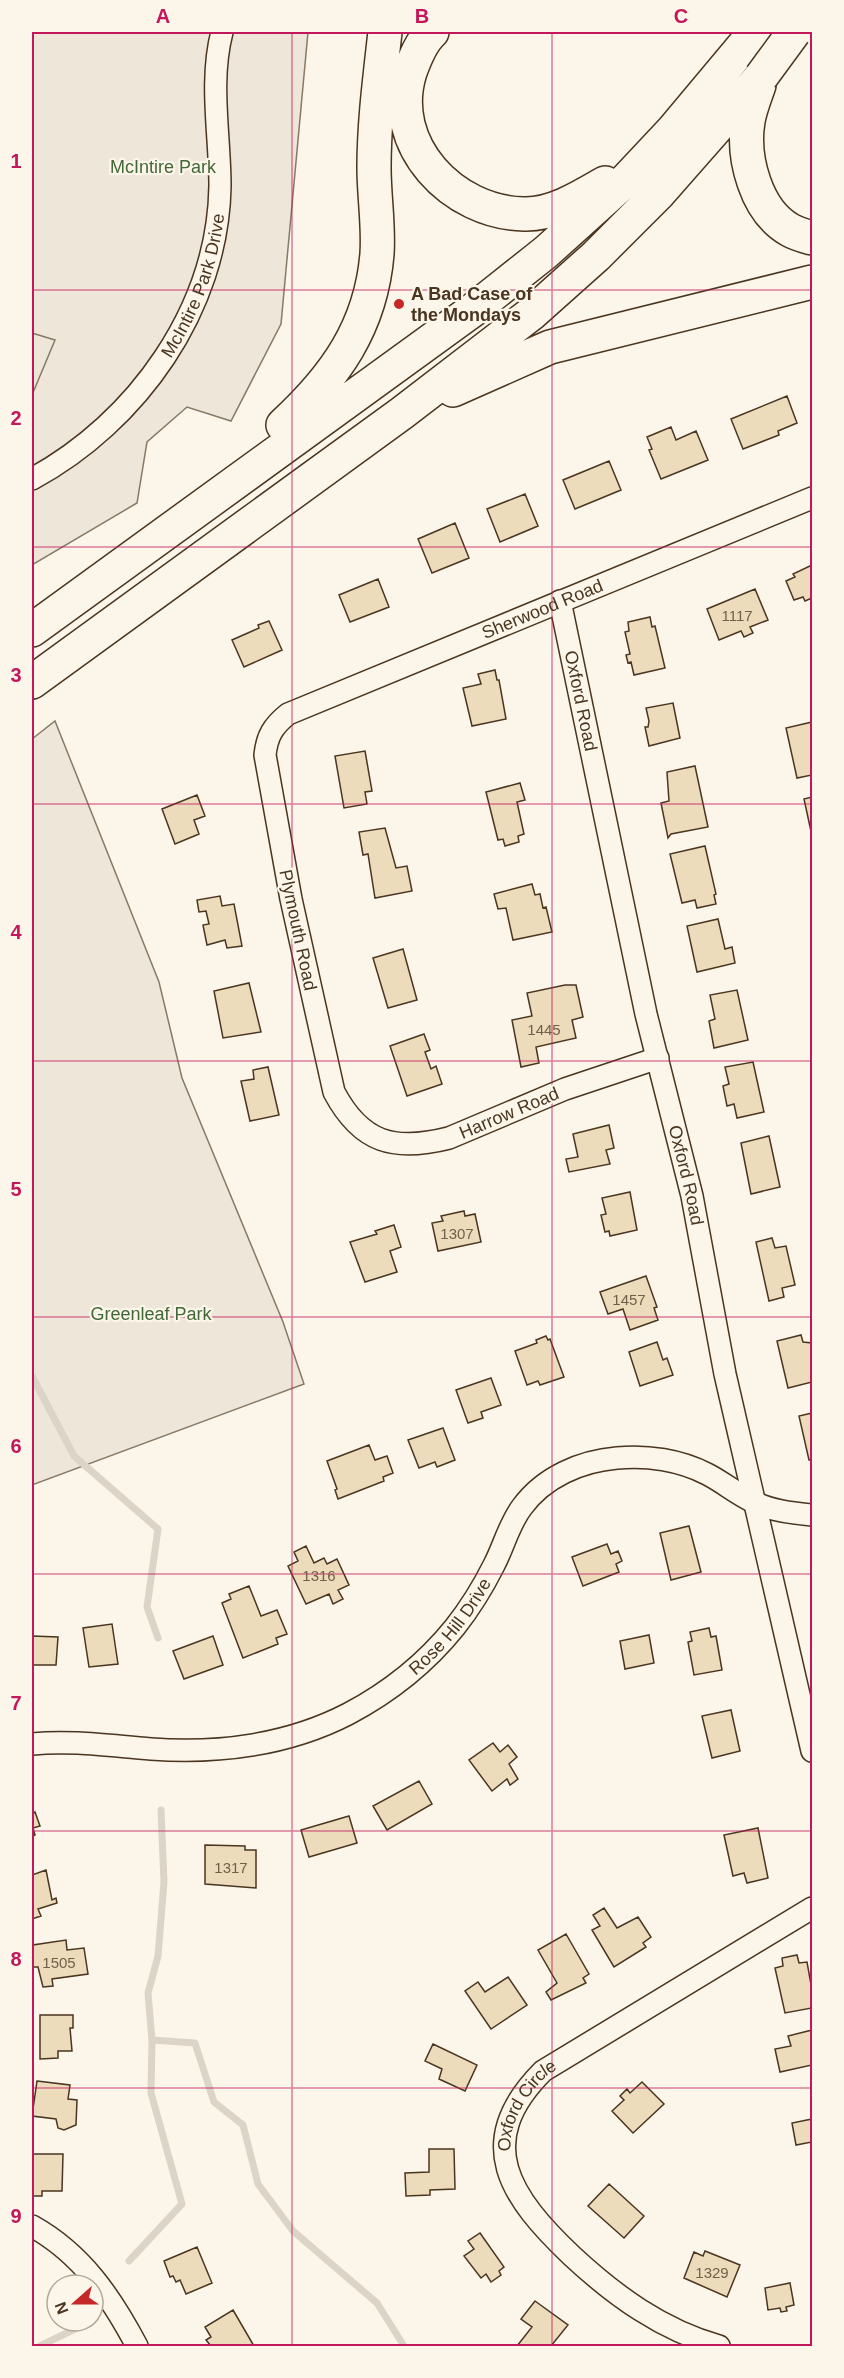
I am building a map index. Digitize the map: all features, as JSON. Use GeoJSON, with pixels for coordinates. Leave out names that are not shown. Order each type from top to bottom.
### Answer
{"type":"FeatureCollection","features":[{"type":"Feature","properties":{"kind":"highway"},"geometry":{"type":"LineString","coordinates":[[146,546],[228,477],[317,391],[342,358],[362,323],[372,291],[377,252],[374,167],[385,32]]}},
{"type":"Feature","properties":{"kind":"highway"},"geometry":{"type":"LineString","coordinates":[[414,32],[405,106],[409,127],[419,152],[434,174],[449,189],[472,203],[498,212],[526,214],[550,210],[586,194],[645,160]]}},
{"type":"Feature","properties":{"kind":"highway"},"geometry":{"type":"LineString","coordinates":[[408,81],[415,56],[432,32]]}},
{"type":"Feature","properties":{"kind":"highway"},"geometry":{"type":"LineString","coordinates":[[32,630],[473,310],[546,252],[645,160],[755,32]]}},
{"type":"Feature","properties":{"kind":"highway"},"geometry":{"type":"LineString","coordinates":[[32,682],[402,412],[531,314],[596,256],[658,194],[761,77],[794,32]]}},
{"type":"Feature","properties":{"kind":"highway"},"geometry":{"type":"LineString","coordinates":[[761,77],[748,122],[748,159],[756,188],[770,211],[789,230],[813,238]]}},
{"type":"Feature","properties":{"kind":"highway"},"geometry":{"type":"LineString","coordinates":[[402,412],[549,347],[813,282]]}},
{"type":"Feature","properties":{"kind":"street","name":"McIntire Park Drive"},"geometry":{"type":"LineString","coordinates":[[32,479],[70,455],[105,427],[137,395],[164,358],[204,277],[212,246],[220,188],[215,67],[222,32]]}},
{"type":"Feature","properties":{"kind":"street","name":"Sherwood Road"},"geometry":{"type":"LineString","coordinates":[[275,724],[288,714],[560,600],[813,498]]}},
{"type":"Feature","properties":{"kind":"street","name":"Oxford Road"},"geometry":{"type":"LineString","coordinates":[[560,600],[658,1058],[692,1196],[725,1374],[813,1751]]}},
{"type":"Feature","properties":{"kind":"street","name":"Plymouth Road"},"geometry":{"type":"LineString","coordinates":[[275,724],[267,739],[264,755],[291,899],[334,1092],[344,1112],[359,1128]]}},
{"type":"Feature","properties":{"kind":"street","name":"Harrow Road"},"geometry":{"type":"LineString","coordinates":[[359,1128],[378,1141],[404,1144],[429,1143],[449,1138],[565,1089],[658,1058]]}},
{"type":"Feature","properties":{"kind":"street","name":"Rose Hill Drive"},"geometry":{"type":"LineString","coordinates":[[32,1743],[103,1744],[196,1751],[239,1748],[274,1741],[347,1714],[385,1692],[440,1643],[479,1593],[522,1508],[538,1489],[559,1474],[587,1463],[616,1458],[647,1457],[677,1463],[706,1473],[755,1503],[788,1513],[813,1515]]}},
{"type":"Feature","properties":{"kind":"street","name":"Oxford Circle"},"geometry":{"type":"LineString","coordinates":[[719,2346],[635,2309],[604,2286],[545,2230],[527,2210],[516,2192],[507,2167],[507,2129],[514,2108],[527,2088],[543,2071],[813,1908]]}},
{"type":"Feature","properties":{"kind":"street"},"geometry":{"type":"LineString","coordinates":[[32,2226],[68,2251],[93,2276],[114,2304],[137,2346]]}},
{"type":"Feature","properties":{"kind":"green space","name":"McIntire Park"},"geometry":{"type":"Polygon","coordinates":[[[32,32],[308,32],[281,324],[231,421],[187,407],[147,442],[137,503],[32,565],[32,32]]]}},
{"type":"Feature","properties":{"kind":"green space","name":"Greenleaf Park"},"geometry":{"type":"Polygon","coordinates":[[[55,721],[159,982],[182,1078],[283,1322],[304,1384],[32,1485],[32,739],[55,721]]]}},
{"type":"Feature","properties":{"kind":"shaded area"},"geometry":{"type":"Polygon","coordinates":[[[32,333],[55,340],[32,395],[32,333]]]}},
{"type":"Feature","properties":{"kind":"building"},"geometry":{"type":"Polygon","coordinates":[[[787,396],[797,423],[778,431],[779,435],[743,449],[731,419],[787,396]]]}},
{"type":"Feature","properties":{"kind":"building"},"geometry":{"type":"Polygon","coordinates":[[[671,427],[676,440],[696,431],[708,460],[661,479],[649,450],[652,449],[647,437],[671,427]]]}},
{"type":"Feature","properties":{"kind":"building"},"geometry":{"type":"Polygon","coordinates":[[[609,461],[621,490],[575,509],[563,480],[609,461]]]}},
{"type":"Feature","properties":{"kind":"building"},"geometry":{"type":"Polygon","coordinates":[[[525,494],[538,526],[500,542],[487,509],[525,494]]]}},
{"type":"Feature","properties":{"kind":"building"},"geometry":{"type":"Polygon","coordinates":[[[455,523],[469,558],[432,573],[418,539],[455,523]]]}},
{"type":"Feature","properties":{"kind":"building"},"geometry":{"type":"Polygon","coordinates":[[[812,565],[812,598],[805,601],[803,597],[794,600],[786,581],[795,577],[793,574],[812,565]]]}},
{"type":"Feature","properties":{"kind":"building"},"geometry":{"type":"Polygon","coordinates":[[[378,579],[389,607],[350,622],[339,595],[378,579]]]}},
{"type":"Feature","properties":{"kind":"building"},"geometry":{"type":"Polygon","coordinates":[[[755,589],[768,620],[750,627],[753,633],[744,637],[741,631],[719,640],[707,609],[755,589]]]}},
{"type":"Feature","properties":{"kind":"building"},"geometry":{"type":"Polygon","coordinates":[[[650,617],[652,627],[655,626],[665,668],[634,675],[631,662],[628,663],[626,655],[630,654],[625,632],[629,631],[628,622],[650,617]]]}},
{"type":"Feature","properties":{"kind":"building"},"geometry":{"type":"Polygon","coordinates":[[[269,621],[282,650],[244,667],[232,640],[269,621]]]}},
{"type":"Feature","properties":{"kind":"building"},"geometry":{"type":"Polygon","coordinates":[[[495,670],[506,719],[472,726],[463,688],[481,684],[478,674],[495,670]]]}},
{"type":"Feature","properties":{"kind":"building"},"geometry":{"type":"Polygon","coordinates":[[[673,703],[680,738],[649,746],[645,727],[648,727],[649,721],[646,708],[673,703]]]}},
{"type":"Feature","properties":{"kind":"building"},"geometry":{"type":"Polygon","coordinates":[[[812,722],[812,775],[797,778],[786,728],[812,722]]]}},
{"type":"Feature","properties":{"kind":"building"},"geometry":{"type":"Polygon","coordinates":[[[365,751],[372,791],[365,792],[367,804],[344,808],[335,756],[365,751]]]}},
{"type":"Feature","properties":{"kind":"building"},"geometry":{"type":"Polygon","coordinates":[[[695,766],[708,827],[671,834],[668,838],[661,803],[669,801],[667,772],[695,766]]]}},
{"type":"Feature","properties":{"kind":"building"},"geometry":{"type":"Polygon","coordinates":[[[520,783],[525,800],[517,802],[524,834],[518,836],[519,842],[505,846],[503,839],[498,840],[486,792],[520,783]]]}},
{"type":"Feature","properties":{"kind":"building"},"geometry":{"type":"Polygon","coordinates":[[[197,795],[205,816],[194,820],[199,834],[175,844],[162,809],[197,795]]]}},
{"type":"Feature","properties":{"kind":"building"},"geometry":{"type":"Polygon","coordinates":[[[812,797],[812,836],[804,799],[812,797]]]}},
{"type":"Feature","properties":{"kind":"building"},"geometry":{"type":"Polygon","coordinates":[[[385,828],[396,868],[407,866],[412,891],[375,898],[368,854],[363,855],[359,832],[385,828]]]}},
{"type":"Feature","properties":{"kind":"building"},"geometry":{"type":"Polygon","coordinates":[[[705,846],[716,894],[714,895],[716,904],[697,908],[695,900],[682,903],[670,854],[705,846]]]}},
{"type":"Feature","properties":{"kind":"building"},"geometry":{"type":"Polygon","coordinates":[[[532,884],[535,895],[540,894],[543,908],[546,907],[552,932],[513,940],[506,908],[498,909],[494,894],[532,884]]]}},
{"type":"Feature","properties":{"kind":"building"},"geometry":{"type":"Polygon","coordinates":[[[220,896],[222,906],[234,904],[242,946],[227,948],[225,940],[207,945],[203,925],[209,924],[206,911],[199,912],[197,900],[220,896]]]}},
{"type":"Feature","properties":{"kind":"building"},"geometry":{"type":"Polygon","coordinates":[[[718,919],[725,949],[732,947],[735,963],[697,972],[687,926],[718,919]]]}},
{"type":"Feature","properties":{"kind":"building"},"geometry":{"type":"Polygon","coordinates":[[[403,949],[417,1000],[388,1008],[373,958],[403,949]]]}},
{"type":"Feature","properties":{"kind":"building"},"geometry":{"type":"Polygon","coordinates":[[[249,983],[261,1032],[223,1038],[214,991],[249,983]]]}},
{"type":"Feature","properties":{"kind":"building"},"geometry":{"type":"Polygon","coordinates":[[[576,985],[583,1017],[572,1020],[576,1038],[536,1047],[539,1063],[521,1067],[512,1020],[532,1016],[527,993],[576,985]]]}},
{"type":"Feature","properties":{"kind":"building"},"geometry":{"type":"Polygon","coordinates":[[[737,990],[748,1040],[714,1048],[709,1021],[715,1019],[710,995],[737,990]]]}},
{"type":"Feature","properties":{"kind":"building"},"geometry":{"type":"Polygon","coordinates":[[[424,1034],[430,1050],[425,1052],[431,1069],[436,1066],[442,1084],[407,1096],[390,1046],[424,1034]]]}},
{"type":"Feature","properties":{"kind":"building"},"geometry":{"type":"Polygon","coordinates":[[[753,1062],[764,1112],[737,1118],[734,1104],[727,1106],[723,1086],[729,1084],[725,1067],[753,1062]]]}},
{"type":"Feature","properties":{"kind":"building"},"geometry":{"type":"Polygon","coordinates":[[[268,1067],[279,1115],[250,1121],[241,1081],[254,1079],[253,1070],[268,1067]]]}},
{"type":"Feature","properties":{"kind":"building"},"geometry":{"type":"Polygon","coordinates":[[[609,1125],[614,1148],[606,1150],[610,1164],[569,1172],[566,1159],[578,1157],[573,1134],[609,1125]]]}},
{"type":"Feature","properties":{"kind":"building"},"geometry":{"type":"Polygon","coordinates":[[[769,1136],[780,1187],[751,1194],[741,1143],[769,1136]]]}},
{"type":"Feature","properties":{"kind":"building"},"geometry":{"type":"Polygon","coordinates":[[[630,1192],[637,1230],[610,1236],[609,1231],[605,1232],[601,1215],[606,1214],[602,1198],[630,1192]]]}},
{"type":"Feature","properties":{"kind":"building"},"geometry":{"type":"Polygon","coordinates":[[[464,1211],[465,1216],[475,1214],[481,1242],[438,1251],[432,1223],[443,1221],[441,1216],[464,1211]]]}},
{"type":"Feature","properties":{"kind":"building"},"geometry":{"type":"Polygon","coordinates":[[[394,1225],[401,1247],[390,1251],[397,1272],[365,1282],[350,1242],[377,1234],[375,1231],[394,1225]]]}},
{"type":"Feature","properties":{"kind":"building"},"geometry":{"type":"Polygon","coordinates":[[[772,1238],[775,1248],[786,1246],[795,1285],[782,1288],[784,1297],[769,1301],[756,1242],[772,1238]]]}},
{"type":"Feature","properties":{"kind":"building"},"geometry":{"type":"Polygon","coordinates":[[[646,1276],[657,1307],[654,1308],[658,1320],[630,1330],[623,1309],[608,1314],[600,1292],[646,1276]]]}},
{"type":"Feature","properties":{"kind":"building"},"geometry":{"type":"Polygon","coordinates":[[[801,1335],[803,1342],[812,1343],[812,1382],[788,1388],[777,1341],[801,1335]]]}},
{"type":"Feature","properties":{"kind":"building"},"geometry":{"type":"Polygon","coordinates":[[[546,1336],[548,1340],[550,1339],[564,1377],[540,1385],[538,1381],[527,1385],[515,1351],[537,1343],[536,1340],[546,1336]]]}},
{"type":"Feature","properties":{"kind":"building"},"geometry":{"type":"Polygon","coordinates":[[[657,1342],[663,1360],[667,1358],[673,1375],[640,1386],[629,1352],[657,1342]]]}},
{"type":"Feature","properties":{"kind":"building"},"geometry":{"type":"Polygon","coordinates":[[[491,1378],[501,1405],[481,1412],[483,1418],[468,1423],[456,1390],[491,1378]]]}},
{"type":"Feature","properties":{"kind":"building"},"geometry":{"type":"Polygon","coordinates":[[[812,1413],[812,1460],[809,1460],[799,1416],[812,1413]]]}},
{"type":"Feature","properties":{"kind":"building"},"geometry":{"type":"Polygon","coordinates":[[[443,1428],[455,1460],[437,1467],[435,1462],[419,1468],[408,1440],[443,1428]]]}},
{"type":"Feature","properties":{"kind":"building"},"geometry":{"type":"Polygon","coordinates":[[[369,1445],[375,1460],[387,1456],[393,1473],[383,1477],[384,1481],[338,1499],[335,1490],[337,1489],[327,1461],[369,1445]]]}},
{"type":"Feature","properties":{"kind":"building"},"geometry":{"type":"Polygon","coordinates":[[[689,1526],[701,1572],[671,1580],[660,1533],[689,1526]]]}},
{"type":"Feature","properties":{"kind":"building"},"geometry":{"type":"Polygon","coordinates":[[[607,1544],[611,1554],[618,1551],[622,1561],[616,1564],[619,1572],[583,1586],[572,1557],[607,1544]]]}},
{"type":"Feature","properties":{"kind":"building"},"geometry":{"type":"Polygon","coordinates":[[[306,1546],[314,1563],[324,1558],[327,1564],[337,1559],[349,1585],[338,1590],[343,1599],[333,1604],[329,1594],[306,1604],[288,1566],[298,1561],[294,1552],[306,1546]]]}},
{"type":"Feature","properties":{"kind":"building"},"geometry":{"type":"Polygon","coordinates":[[[249,1586],[261,1616],[277,1610],[287,1634],[276,1638],[278,1644],[243,1658],[222,1603],[231,1599],[229,1594],[249,1586]]]}},
{"type":"Feature","properties":{"kind":"building"},"geometry":{"type":"Polygon","coordinates":[[[112,1624],[118,1664],[89,1667],[83,1628],[112,1624]]]}},
{"type":"Feature","properties":{"kind":"building"},"geometry":{"type":"Polygon","coordinates":[[[709,1628],[711,1637],[716,1636],[722,1670],[694,1675],[688,1642],[692,1641],[690,1632],[709,1628]]]}},
{"type":"Feature","properties":{"kind":"building"},"geometry":{"type":"Polygon","coordinates":[[[649,1635],[654,1663],[625,1669],[620,1641],[649,1635]]]}},
{"type":"Feature","properties":{"kind":"building"},"geometry":{"type":"Polygon","coordinates":[[[32,1636],[58,1637],[56,1665],[32,1665],[32,1636]]]}},
{"type":"Feature","properties":{"kind":"building"},"geometry":{"type":"Polygon","coordinates":[[[213,1636],[223,1665],[184,1679],[173,1651],[213,1636]]]}},
{"type":"Feature","properties":{"kind":"building"},"geometry":{"type":"Polygon","coordinates":[[[731,1710],[740,1751],[712,1758],[702,1716],[731,1710]]]}},
{"type":"Feature","properties":{"kind":"building"},"geometry":{"type":"Polygon","coordinates":[[[493,1743],[500,1752],[508,1745],[517,1757],[509,1764],[518,1779],[510,1785],[507,1779],[492,1791],[469,1760],[493,1743]]]}},
{"type":"Feature","properties":{"kind":"building"},"geometry":{"type":"Polygon","coordinates":[[[419,1781],[432,1804],[387,1830],[373,1806],[419,1781]]]}},
{"type":"Feature","properties":{"kind":"building"},"geometry":{"type":"Polygon","coordinates":[[[35,1812],[40,1826],[33,1828],[35,1835],[32,1837],[32,1814],[35,1812]]]}},
{"type":"Feature","properties":{"kind":"building"},"geometry":{"type":"Polygon","coordinates":[[[349,1816],[357,1843],[309,1857],[301,1830],[349,1816]]]}},
{"type":"Feature","properties":{"kind":"building"},"geometry":{"type":"Polygon","coordinates":[[[758,1828],[768,1878],[747,1883],[744,1873],[733,1876],[724,1835],[758,1828]]]}},
{"type":"Feature","properties":{"kind":"building"},"geometry":{"type":"Polygon","coordinates":[[[205,1845],[245,1846],[245,1850],[256,1850],[256,1888],[205,1884],[205,1845]]]}},
{"type":"Feature","properties":{"kind":"building"},"geometry":{"type":"Polygon","coordinates":[[[46,1870],[52,1900],[56,1898],[57,1903],[38,1909],[41,1916],[32,1919],[32,1875],[46,1870]]]}},
{"type":"Feature","properties":{"kind":"building"},"geometry":{"type":"Polygon","coordinates":[[[604,1908],[617,1928],[638,1917],[651,1937],[643,1943],[646,1947],[614,1967],[592,1930],[600,1926],[593,1915],[604,1908]]]}},
{"type":"Feature","properties":{"kind":"building"},"geometry":{"type":"Polygon","coordinates":[[[566,1934],[589,1974],[583,1978],[586,1983],[551,2000],[546,1992],[557,1983],[538,1950],[566,1934]]]}},
{"type":"Feature","properties":{"kind":"building"},"geometry":{"type":"Polygon","coordinates":[[[66,1940],[67,1950],[84,1948],[88,1974],[52,1979],[53,1986],[43,1987],[38,1967],[33,1967],[33,1945],[66,1940]]]}},
{"type":"Feature","properties":{"kind":"building"},"geometry":{"type":"Polygon","coordinates":[[[797,1955],[799,1963],[807,1962],[812,1990],[812,2008],[785,2013],[775,1968],[783,1966],[782,1958],[797,1955]]]}},
{"type":"Feature","properties":{"kind":"building"},"geometry":{"type":"Polygon","coordinates":[[[508,1977],[527,2005],[491,2029],[465,1991],[478,1982],[485,1992],[508,1977]]]}},
{"type":"Feature","properties":{"kind":"building"},"geometry":{"type":"Polygon","coordinates":[[[40,2015],[73,2015],[73,2028],[70,2028],[72,2051],[58,2051],[58,2058],[40,2059],[40,2015]]]}},
{"type":"Feature","properties":{"kind":"building"},"geometry":{"type":"Polygon","coordinates":[[[812,2030],[812,2065],[780,2072],[775,2049],[791,2046],[788,2036],[812,2030]]]}},
{"type":"Feature","properties":{"kind":"building"},"geometry":{"type":"Polygon","coordinates":[[[433,2044],[477,2065],[465,2091],[439,2079],[442,2069],[425,2061],[433,2044]]]}},
{"type":"Feature","properties":{"kind":"building"},"geometry":{"type":"Polygon","coordinates":[[[37,2081],[70,2085],[68,2099],[77,2100],[76,2125],[64,2130],[58,2128],[56,2119],[32,2116],[37,2081]]]}},
{"type":"Feature","properties":{"kind":"building"},"geometry":{"type":"Polygon","coordinates":[[[642,2082],[664,2104],[633,2133],[612,2111],[624,2100],[620,2096],[627,2089],[630,2093],[642,2082]]]}},
{"type":"Feature","properties":{"kind":"building"},"geometry":{"type":"Polygon","coordinates":[[[812,2119],[812,2142],[796,2145],[792,2123],[812,2119]]]}},
{"type":"Feature","properties":{"kind":"building"},"geometry":{"type":"Polygon","coordinates":[[[429,2149],[454,2149],[455,2189],[430,2190],[430,2195],[406,2196],[405,2173],[429,2172],[429,2149]]]}},
{"type":"Feature","properties":{"kind":"building"},"geometry":{"type":"Polygon","coordinates":[[[32,2154],[63,2154],[62,2191],[42,2191],[42,2196],[33,2196],[32,2154]]]}},
{"type":"Feature","properties":{"kind":"building"},"geometry":{"type":"Polygon","coordinates":[[[609,2184],[644,2216],[624,2238],[588,2206],[609,2184]]]}},
{"type":"Feature","properties":{"kind":"building"},"geometry":{"type":"Polygon","coordinates":[[[480,2233],[504,2267],[499,2271],[501,2275],[491,2282],[486,2274],[481,2278],[464,2256],[474,2249],[468,2241],[480,2233]]]}},
{"type":"Feature","properties":{"kind":"building"},"geometry":{"type":"Polygon","coordinates":[[[197,2247],[212,2283],[186,2294],[180,2280],[176,2282],[173,2276],[170,2277],[164,2261],[197,2247]]]}},
{"type":"Feature","properties":{"kind":"building"},"geometry":{"type":"Polygon","coordinates":[[[705,2251],[740,2265],[727,2297],[684,2278],[694,2252],[703,2256],[705,2251]]]}},
{"type":"Feature","properties":{"kind":"building"},"geometry":{"type":"Polygon","coordinates":[[[790,2283],[794,2305],[786,2307],[787,2311],[781,2312],[780,2308],[768,2310],[765,2288],[790,2283]]]}},
{"type":"Feature","properties":{"kind":"building"},"geometry":{"type":"Polygon","coordinates":[[[535,2301],[568,2325],[551,2346],[517,2346],[532,2327],[521,2319],[535,2301]]]}},
{"type":"Feature","properties":{"kind":"building"},"geometry":{"type":"Polygon","coordinates":[[[233,2310],[254,2346],[211,2346],[206,2340],[211,2337],[205,2327],[233,2310]]]}},
{"type":"Feature","properties":{"kind":"waterway"},"geometry":{"type":"LineString","coordinates":[[32,1376],[74,1456],[158,1529],[147,1607],[158,1638]]}},
{"type":"Feature","properties":{"kind":"waterway"},"geometry":{"type":"LineString","coordinates":[[161,1810],[164,1882],[158,1956],[148,1993],[152,2040],[195,2043],[214,2102],[243,2125],[258,2184],[293,2231],[377,2303],[404,2346]]}},
{"type":"Feature","properties":{"kind":"waterway"},"geometry":{"type":"LineString","coordinates":[[129,2261],[182,2204],[151,2093],[152,2040]]}},
{"type":"Feature","properties":{"kind":"waterway"},"geometry":{"type":"LineString","coordinates":[[40,2346],[67,2333]]}},
{"type":"Feature","properties":{"kind":"place","name":"A Bad Case of the Mondays"},"geometry":{"type":"Point","coordinates":[399,304]}}]}
